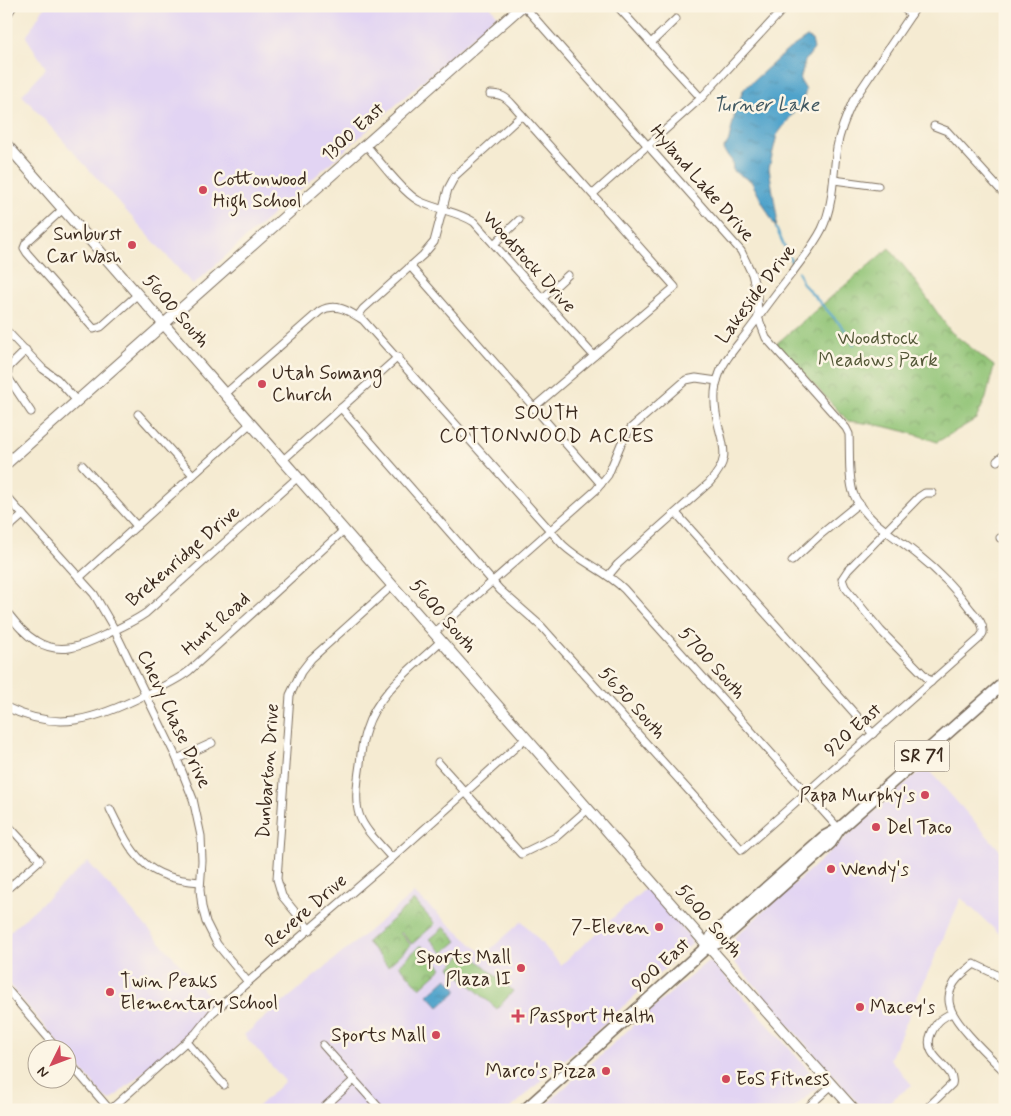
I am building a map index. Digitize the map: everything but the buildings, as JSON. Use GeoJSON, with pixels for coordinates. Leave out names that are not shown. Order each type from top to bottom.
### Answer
{"type":"FeatureCollection","features":[{"type":"Feature","properties":{"kind":"main road","name":"1300 East"},"geometry":{"type":"LineString","coordinates":[[6,464],[523,6]]}},
{"type":"Feature","properties":{"kind":"main road","name":"5600 South"},"geometry":{"type":"LineString","coordinates":[[6,144],[708,946],[854,1110]]}},
{"type":"Feature","properties":{"kind":"main road","name":"900 East"},"geometry":{"type":"LineString","coordinates":[[525,1110],[708,946],[719,942],[726,936],[830,843],[839,829],[1005,682]]}},
{"type":"Feature","properties":{"kind":"street"},"geometry":{"type":"LineString","coordinates":[[6,17],[13,6]]}},
{"type":"Feature","properties":{"kind":"street","name":"Hyland Lake Drive"},"geometry":{"type":"LineString","coordinates":[[523,6],[741,251],[753,280],[757,295],[758,317],[766,338],[846,428],[849,434],[852,487],[859,503],[873,519],[942,576],[982,624],[984,632]]}},
{"type":"Feature","properties":{"kind":"street"},"geometry":{"type":"LineString","coordinates":[[617,6],[701,98]]}},
{"type":"Feature","properties":{"kind":"street"},"geometry":{"type":"LineString","coordinates":[[593,194],[701,98],[785,6]]}},
{"type":"Feature","properties":{"kind":"street"},"geometry":{"type":"LineString","coordinates":[[901,6],[911,15]]}},
{"type":"Feature","properties":{"kind":"street","name":"Lakeside Drive"},"geometry":{"type":"LineString","coordinates":[[608,576],[618,564],[714,477],[725,452],[724,441],[716,414],[716,382],[719,372],[804,256],[822,228],[834,180],[838,146],[846,115],[853,101],[917,6]]}},
{"type":"Feature","properties":{"kind":"street"},"geometry":{"type":"LineString","coordinates":[[651,42],[676,19]]}},
{"type":"Feature","properties":{"kind":"street"},"geometry":{"type":"LineString","coordinates":[[490,94],[498,94],[505,97],[675,287],[533,408]]}},
{"type":"Feature","properties":{"kind":"street"},"geometry":{"type":"LineString","coordinates":[[225,394],[320,311],[326,308],[340,307],[358,316],[363,309],[423,255],[434,242],[448,189],[455,176],[522,115]]}},
{"type":"Feature","properties":{"kind":"street"},"geometry":{"type":"LineString","coordinates":[[934,126],[947,131],[1005,195]]}},
{"type":"Feature","properties":{"kind":"street","name":"Woodstock Drive"},"geometry":{"type":"LineString","coordinates":[[366,145],[417,200],[461,214],[474,222],[594,356]]}},
{"type":"Feature","properties":{"kind":"street"},"geometry":{"type":"LineString","coordinates":[[834,180],[878,186]]}},
{"type":"Feature","properties":{"kind":"street"},"geometry":{"type":"LineString","coordinates":[[63,209],[26,243],[24,248],[33,261],[94,329],[101,327],[138,294]]}},
{"type":"Feature","properties":{"kind":"street"},"geometry":{"type":"LineString","coordinates":[[494,244],[520,220]]}},
{"type":"Feature","properties":{"kind":"street"},"geometry":{"type":"LineString","coordinates":[[410,266],[600,484]]}},
{"type":"Feature","properties":{"kind":"street"},"geometry":{"type":"LineString","coordinates":[[542,298],[568,275]]}},
{"type":"Feature","properties":{"kind":"street","name":"5700 South"},"geometry":{"type":"LineString","coordinates":[[358,316],[368,323],[572,554],[608,576],[624,589],[839,829]]}},
{"type":"Feature","properties":{"kind":"street"},"geometry":{"type":"LineString","coordinates":[[6,330],[77,401]]}},
{"type":"Feature","properties":{"kind":"street"},"geometry":{"type":"LineString","coordinates":[[26,350],[10,365],[6,376],[31,412]]}},
{"type":"Feature","properties":{"kind":"street"},"geometry":{"type":"LineString","coordinates":[[283,460],[398,357]]}},
{"type":"Feature","properties":{"kind":"street"},"geometry":{"type":"LineString","coordinates":[[434,633],[600,484],[614,464],[626,435],[638,421],[686,380],[696,378],[716,382]]}},
{"type":"Feature","properties":{"kind":"street","name":"5650 South"},"geometry":{"type":"LineString","coordinates":[[341,408],[506,597],[547,632],[742,850]]}},
{"type":"Feature","properties":{"kind":"street"},"geometry":{"type":"LineString","coordinates":[[138,414],[193,476]]}},
{"type":"Feature","properties":{"kind":"street"},"geometry":{"type":"LineString","coordinates":[[80,578],[251,423]]}},
{"type":"Feature","properties":{"kind":"street"},"geometry":{"type":"LineString","coordinates":[[998,461],[1005,454]]}},
{"type":"Feature","properties":{"kind":"street"},"geometry":{"type":"LineString","coordinates":[[82,465],[136,526]]}},
{"type":"Feature","properties":{"kind":"street","name":"Brekenridge Drive"},"geometry":{"type":"LineString","coordinates":[[6,611],[32,638],[53,648],[76,648],[114,631],[138,618],[153,607],[298,477]]}},
{"type":"Feature","properties":{"kind":"street"},"geometry":{"type":"LineString","coordinates":[[930,682],[881,631],[842,582],[842,577],[919,497],[925,493],[932,493]]}},
{"type":"Feature","properties":{"kind":"street","name":"Chevy Chase Drive"},"geometry":{"type":"LineString","coordinates":[[6,496],[98,600],[146,695],[189,786],[199,823],[202,848],[200,882],[202,907],[209,930],[222,951],[248,982]]}},
{"type":"Feature","properties":{"kind":"street"},"geometry":{"type":"LineString","coordinates":[[792,561],[859,503]]}},
{"type":"Feature","properties":{"kind":"street"},"geometry":{"type":"LineString","coordinates":[[676,513],[873,734]]}},
{"type":"Feature","properties":{"kind":"street"},"geometry":{"type":"LineString","coordinates":[[6,530],[23,515]]}},
{"type":"Feature","properties":{"kind":"street","name":"Hunt Road"},"geometry":{"type":"LineString","coordinates":[[6,707],[24,715],[44,720],[76,721],[104,714],[146,695],[189,671],[344,530]]}},
{"type":"Feature","properties":{"kind":"street","name":"Dunbarton Drive"},"geometry":{"type":"LineString","coordinates":[[310,930],[282,896],[277,879],[290,695],[300,672],[311,660],[392,585]]}},
{"type":"Feature","properties":{"kind":"street","name":"920 East"},"geometry":{"type":"LineString","coordinates":[[742,850],[979,639],[984,632]]}},
{"type":"Feature","properties":{"kind":"street"},"geometry":{"type":"LineString","coordinates":[[392,858],[366,830],[357,810],[355,793],[363,739],[370,717],[382,698],[392,686],[441,641]]}},
{"type":"Feature","properties":{"kind":"street","name":"Revere Drive"},"geometry":{"type":"LineString","coordinates":[[110,1110],[187,1042],[212,1013],[310,930],[526,738]]}},
{"type":"Feature","properties":{"kind":"street"},"geometry":{"type":"LineString","coordinates":[[177,759],[212,743]]}},
{"type":"Feature","properties":{"kind":"street"},"geometry":{"type":"LineString","coordinates":[[438,762],[521,854],[556,837],[588,809]]}},
{"type":"Feature","properties":{"kind":"street"},"geometry":{"type":"LineString","coordinates":[[110,809],[126,842],[135,855],[146,865],[159,873],[174,878],[200,882]]}},
{"type":"Feature","properties":{"kind":"street"},"geometry":{"type":"LineString","coordinates":[[6,823],[40,860],[6,890]]}},
{"type":"Feature","properties":{"kind":"street"},"geometry":{"type":"LineString","coordinates":[[1005,983],[995,974],[974,964],[956,981],[952,987],[949,1000],[952,1013],[956,1019],[1005,1072]]}},
{"type":"Feature","properties":{"kind":"street"},"geometry":{"type":"LineString","coordinates":[[6,988],[48,1038]]}},
{"type":"Feature","properties":{"kind":"street"},"geometry":{"type":"LineString","coordinates":[[925,1110],[948,1090],[953,1080],[952,1076],[931,1052],[930,1038],[937,1022],[952,1013]]}},
{"type":"Feature","properties":{"kind":"street"},"geometry":{"type":"LineString","coordinates":[[187,1042],[224,1085]]}},
{"type":"Feature","properties":{"kind":"street"},"geometry":{"type":"LineString","coordinates":[[323,1045],[381,1110]]}},
{"type":"Feature","properties":{"kind":"street"},"geometry":{"type":"LineString","coordinates":[[78,1073],[110,1110]]}},
{"type":"Feature","properties":{"kind":"street"},"geometry":{"type":"LineString","coordinates":[[321,1110],[354,1080]]}},
{"type":"Feature","properties":{"kind":"street"},"geometry":{"type":"LineString","coordinates":[[805,1110],[832,1085]]}},
{"type":"Feature","properties":{"kind":"shaded area","name":"Cottonwood High School"},"geometry":{"type":"Polygon","coordinates":[[[45,6],[490,6],[497,15],[193,285],[22,95],[46,68],[26,37],[45,6]]]}},
{"type":"Feature","properties":{"kind":"shaded area"},"geometry":{"type":"Polygon","coordinates":[[[925,766],[1005,856],[1005,939],[961,898],[890,1059],[912,1085],[878,1110],[864,1110],[766,1000],[763,994],[725,952],[724,947],[925,766]]]}},
{"type":"Feature","properties":{"kind":"shaded area","name":"Twin Peaks Elementary School"},"geometry":{"type":"Polygon","coordinates":[[[88,862],[215,1003],[192,1030],[111,1100],[104,1097],[78,1065],[78,1038],[54,1038],[6,981],[6,935],[88,862]]]}},
{"type":"Feature","properties":{"kind":"shaded area"},"geometry":{"type":"Polygon","coordinates":[[[647,887],[690,937],[692,944],[509,1110],[254,1110],[285,1081],[244,1035],[414,893],[484,955],[522,921],[561,965],[647,887]]]}},
{"type":"Feature","properties":{"kind":"shaded area"},"geometry":{"type":"Polygon","coordinates":[[[708,961],[715,965],[821,1084],[792,1110],[540,1110],[638,1021],[708,961]]]}},
{"type":"Feature","properties":{"kind":"green space","name":"Woodstock Meadows Park"},"geometry":{"type":"Polygon","coordinates":[[[889,248],[951,332],[994,366],[986,398],[976,419],[937,442],[893,428],[848,421],[776,344],[889,248]]]}},
{"type":"Feature","properties":{"kind":"green space"},"geometry":{"type":"Polygon","coordinates":[[[414,900],[435,924],[412,944],[401,932],[411,945],[388,966],[367,942],[414,900]]]}},
{"type":"Feature","properties":{"kind":"green space"},"geometry":{"type":"Polygon","coordinates":[[[444,927],[457,941],[443,953],[430,939],[444,927]]]}},
{"type":"Feature","properties":{"kind":"green space"},"geometry":{"type":"Polygon","coordinates":[[[421,945],[442,968],[420,988],[399,965],[421,945]]]}},
{"type":"Feature","properties":{"kind":"green space"},"geometry":{"type":"Polygon","coordinates":[[[466,950],[513,991],[497,1009],[450,967],[466,950]]]}},
{"type":"Feature","properties":{"kind":"water","name":"Turner Lake"},"geometry":{"type":"Polygon","coordinates":[[[807,37],[812,40],[814,49],[805,61],[800,80],[806,90],[803,100],[777,135],[769,168],[777,217],[776,228],[751,181],[733,171],[732,161],[723,150],[729,140],[735,113],[743,90],[789,49],[807,37]]]}},
{"type":"Feature","properties":{"kind":"water"},"geometry":{"type":"Polygon","coordinates":[[[447,978],[458,990],[439,1007],[428,995],[447,978]]]}},
{"type":"Feature","properties":{"kind":"waterway"},"geometry":{"type":"LineString","coordinates":[[776,228],[792,263]]}},
{"type":"Feature","properties":{"kind":"waterway"},"geometry":{"type":"LineString","coordinates":[[798,271],[803,284],[848,333],[854,345]]}},
{"type":"Feature","properties":{"kind":"place","name":"Cottonwood High School"},"geometry":{"type":"Point","coordinates":[203,190]}},
{"type":"Feature","properties":{"kind":"place","name":"Sunburst Car Wash"},"geometry":{"type":"Point","coordinates":[132,245]}},
{"type":"Feature","properties":{"kind":"place","name":"Utah Somang Church"},"geometry":{"type":"Point","coordinates":[262,384]}},
{"type":"Feature","properties":{"kind":"place","name":"Papa Murphy's"},"geometry":{"type":"Point","coordinates":[925,795]}},
{"type":"Feature","properties":{"kind":"place","name":"Del Taco"},"geometry":{"type":"Point","coordinates":[876,827]}},
{"type":"Feature","properties":{"kind":"place","name":"Wendy's"},"geometry":{"type":"Point","coordinates":[831,869]}},
{"type":"Feature","properties":{"kind":"place","name":"7-Eleven"},"geometry":{"type":"Point","coordinates":[659,927]}},
{"type":"Feature","properties":{"kind":"place","name":"Sports Mall Plaza II"},"geometry":{"type":"Point","coordinates":[521,968]}},
{"type":"Feature","properties":{"kind":"place","name":"Twin Peaks Elementary School"},"geometry":{"type":"Point","coordinates":[110,992]}},
{"type":"Feature","properties":{"kind":"place","name":"Macey's"},"geometry":{"type":"Point","coordinates":[860,1007]}},
{"type":"Feature","properties":{"kind":"place","name":"Passport Health"},"geometry":{"type":"Point","coordinates":[518,1016]}},
{"type":"Feature","properties":{"kind":"place","name":"Sports Mall"},"geometry":{"type":"Point","coordinates":[436,1035]}},
{"type":"Feature","properties":{"kind":"place","name":"Marco's Pizza"},"geometry":{"type":"Point","coordinates":[606,1071]}},
{"type":"Feature","properties":{"kind":"place","name":"EoS Fitness"},"geometry":{"type":"Point","coordinates":[726,1079]}},
{"type":"Feature","properties":{"kind":"district","name":"SOUTH COTTONWOOD ACRES"},"geometry":{"type":"Point","coordinates":[547,424]}}]}
